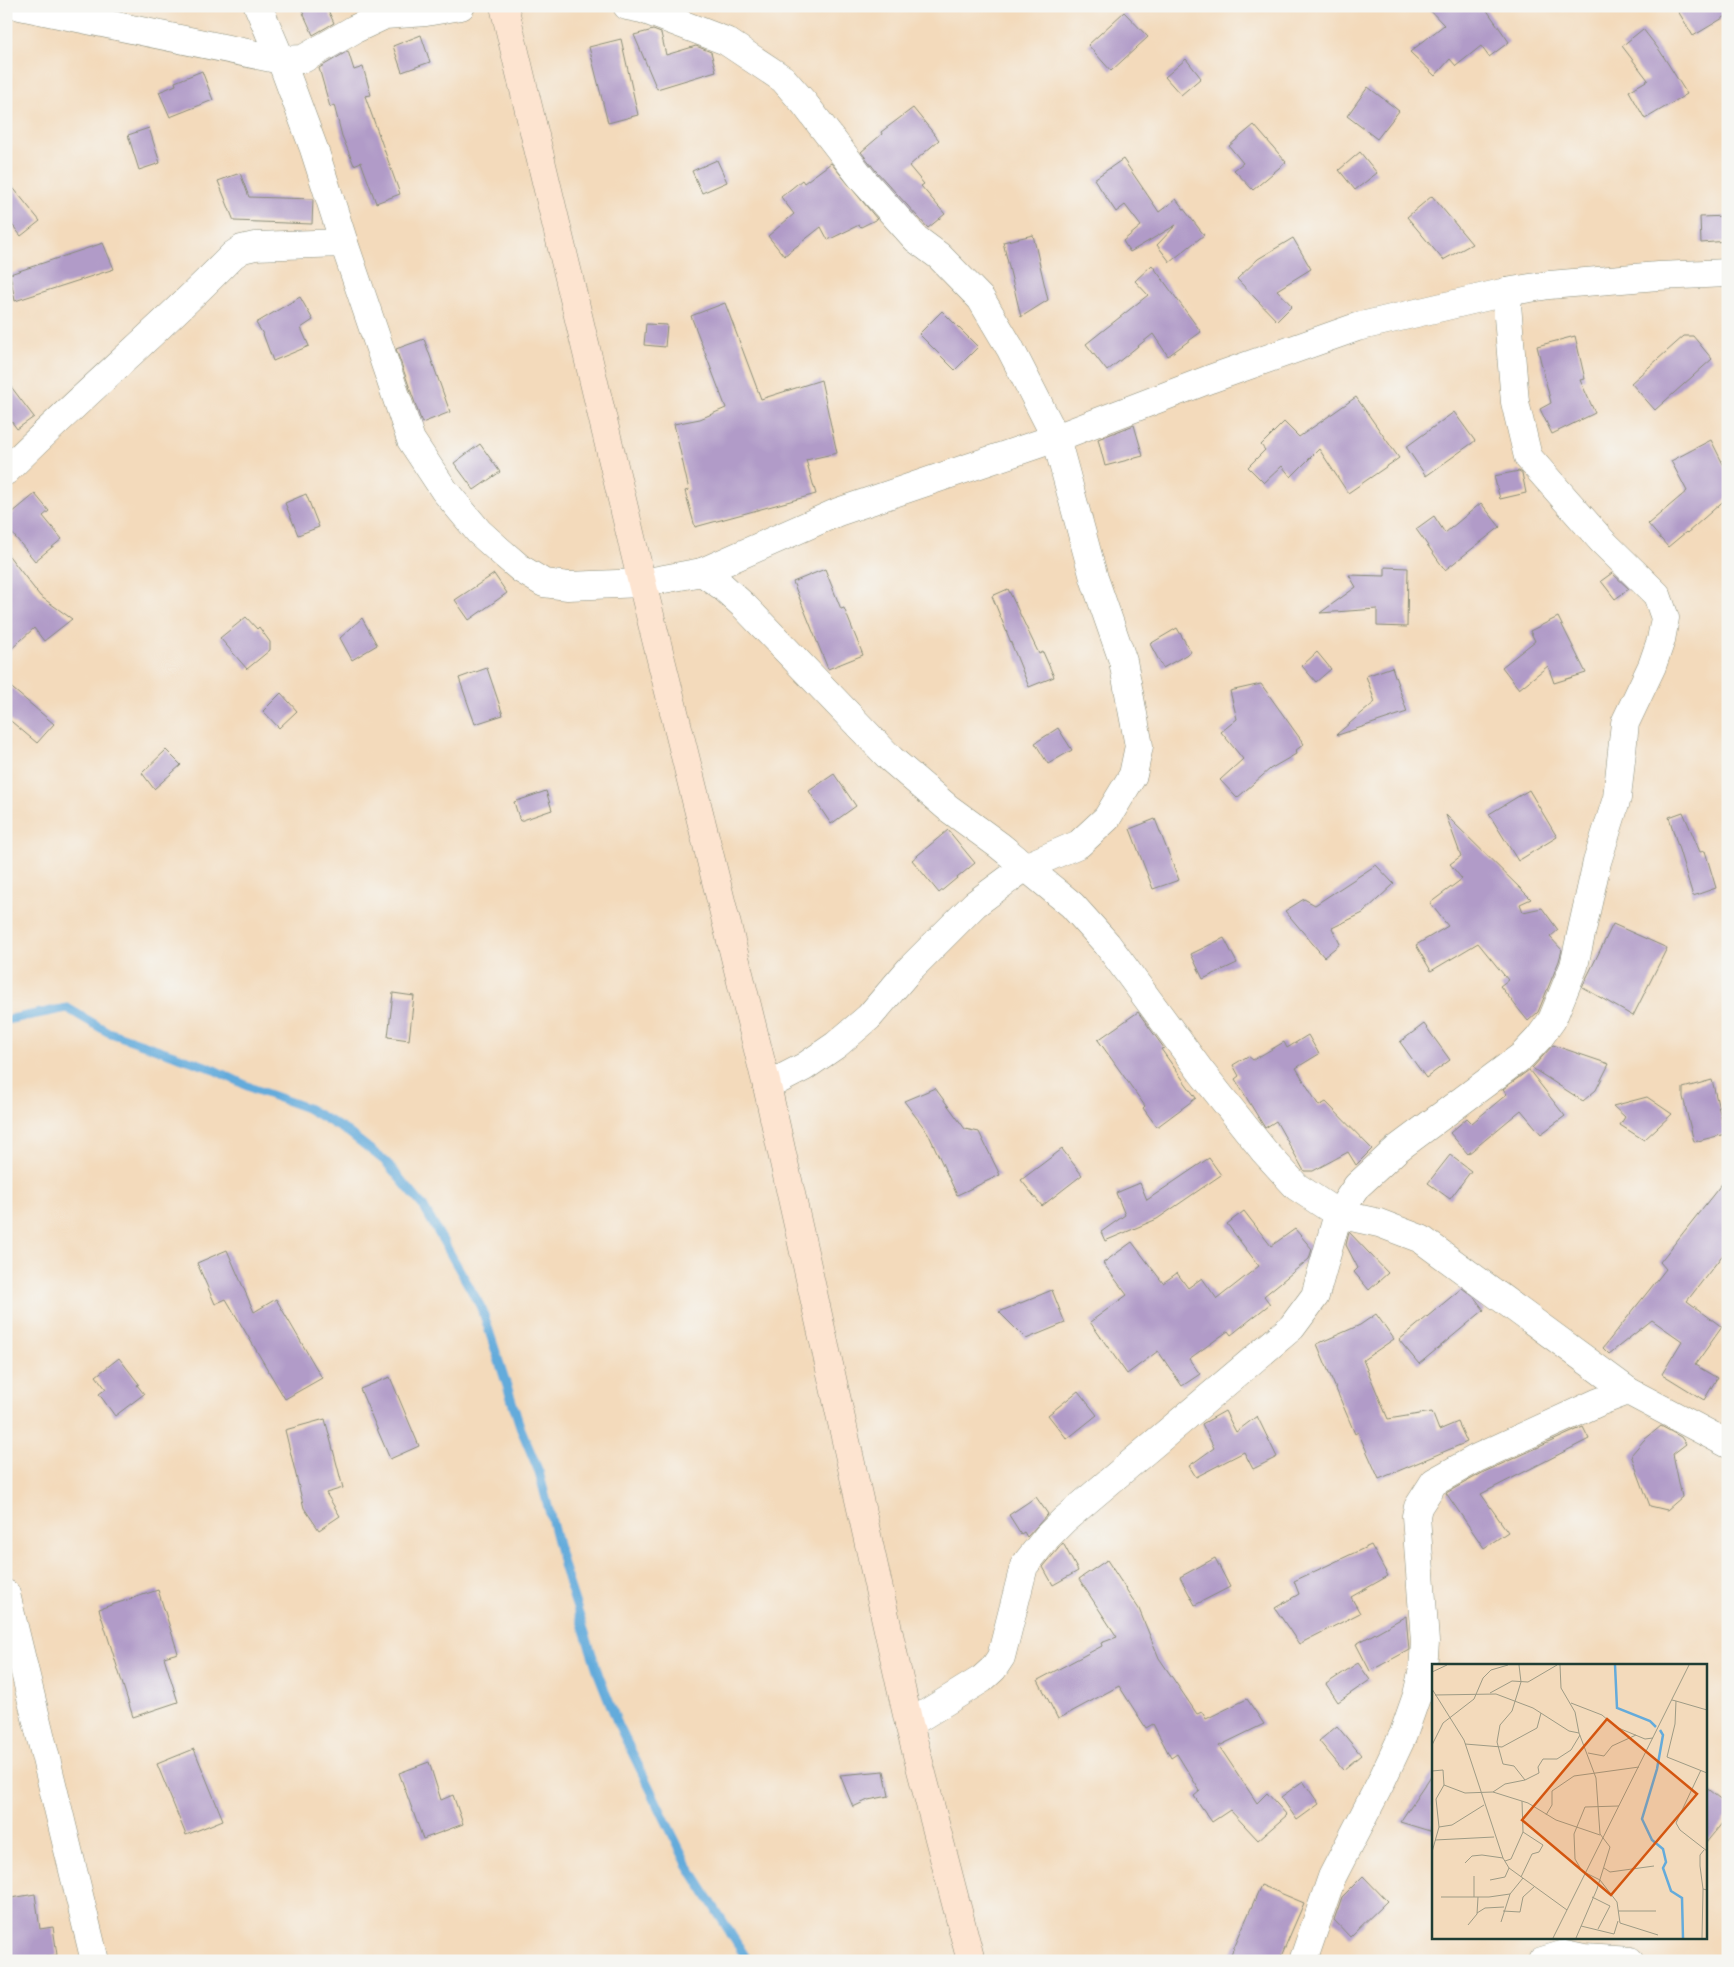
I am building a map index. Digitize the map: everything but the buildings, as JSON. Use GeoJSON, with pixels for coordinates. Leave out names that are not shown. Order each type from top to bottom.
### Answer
{"type":"FeatureCollection","features":[{"type":"Feature","properties":{"kind":"main road"},"geometry":{"type":"LineString","coordinates":[[504,6],[642,583],[767,1086],[909,1724],[971,1961]]}},
{"type":"Feature","properties":{"kind":"street"},"geometry":{"type":"LineString","coordinates":[[20,6],[281,60],[303,59],[355,29],[385,15],[426,12],[461,6]]}},
{"type":"Feature","properties":{"kind":"street"},"geometry":{"type":"LineString","coordinates":[[258,6],[281,60],[314,148],[411,440],[444,490],[479,532],[520,568],[544,583],[568,586],[642,583],[702,572],[838,512],[1056,438],[1210,379],[1357,327],[1506,292],[1549,285],[1658,276],[1728,273]]}},
{"type":"Feature","properties":{"kind":"street"},"geometry":{"type":"LineString","coordinates":[[628,6],[642,9],[726,41],[783,79],[864,181],[916,239],[939,256],[981,299],[1010,348],[1056,438],[1094,578],[1123,660],[1139,746],[1133,775],[1107,818],[1080,844],[1025,867],[975,904],[910,969],[869,1017],[836,1045],[804,1067],[767,1086]]}},
{"type":"Feature","properties":{"kind":"street"},"geometry":{"type":"LineString","coordinates":[[6,471],[49,428],[169,319],[233,255],[242,249],[255,246],[344,243]]}},
{"type":"Feature","properties":{"kind":"street"},"geometry":{"type":"LineString","coordinates":[[909,1724],[982,1679],[993,1670],[1001,1657],[1024,1566],[1047,1537],[1064,1520],[1292,1327],[1315,1296],[1338,1214],[1357,1186],[1397,1149],[1522,1056],[1539,1038],[1552,1020],[1574,966],[1597,862],[1617,798],[1625,723],[1652,666],[1661,640],[1665,618],[1658,595],[1602,541],[1528,457],[1514,402],[1506,292]]}},
{"type":"Feature","properties":{"kind":"street"},"geometry":{"type":"LineString","coordinates":[[702,572],[722,586],[744,606],[891,759],[948,808],[1000,846],[1072,905],[1107,944],[1202,1073],[1264,1151],[1298,1187],[1338,1214],[1379,1223],[1421,1239],[1628,1391],[1728,1444]]}},
{"type":"Feature","properties":{"kind":"street"},"geometry":{"type":"LineString","coordinates":[[1303,1961],[1332,1877],[1373,1799],[1403,1735],[1417,1695],[1423,1669],[1425,1642],[1416,1516],[1418,1506],[1434,1482],[1477,1458],[1599,1402],[1628,1391]]}},
{"type":"Feature","properties":{"kind":"street"},"geometry":{"type":"LineString","coordinates":[[6,1594],[95,1961]]}},
{"type":"Feature","properties":{"kind":"street"},"geometry":{"type":"LineString","coordinates":[[1542,1961],[1566,1954],[1584,1958],[1630,1961]]}},
{"type":"Feature","properties":{"kind":"waterway"},"geometry":{"type":"LineString","coordinates":[[6,1020],[67,1008],[108,1032],[208,1067],[254,1089],[307,1108],[348,1132],[386,1162],[423,1206],[482,1309],[521,1429],[539,1472],[564,1568],[599,1676],[618,1724],[687,1864],[748,1961]]}}]}
